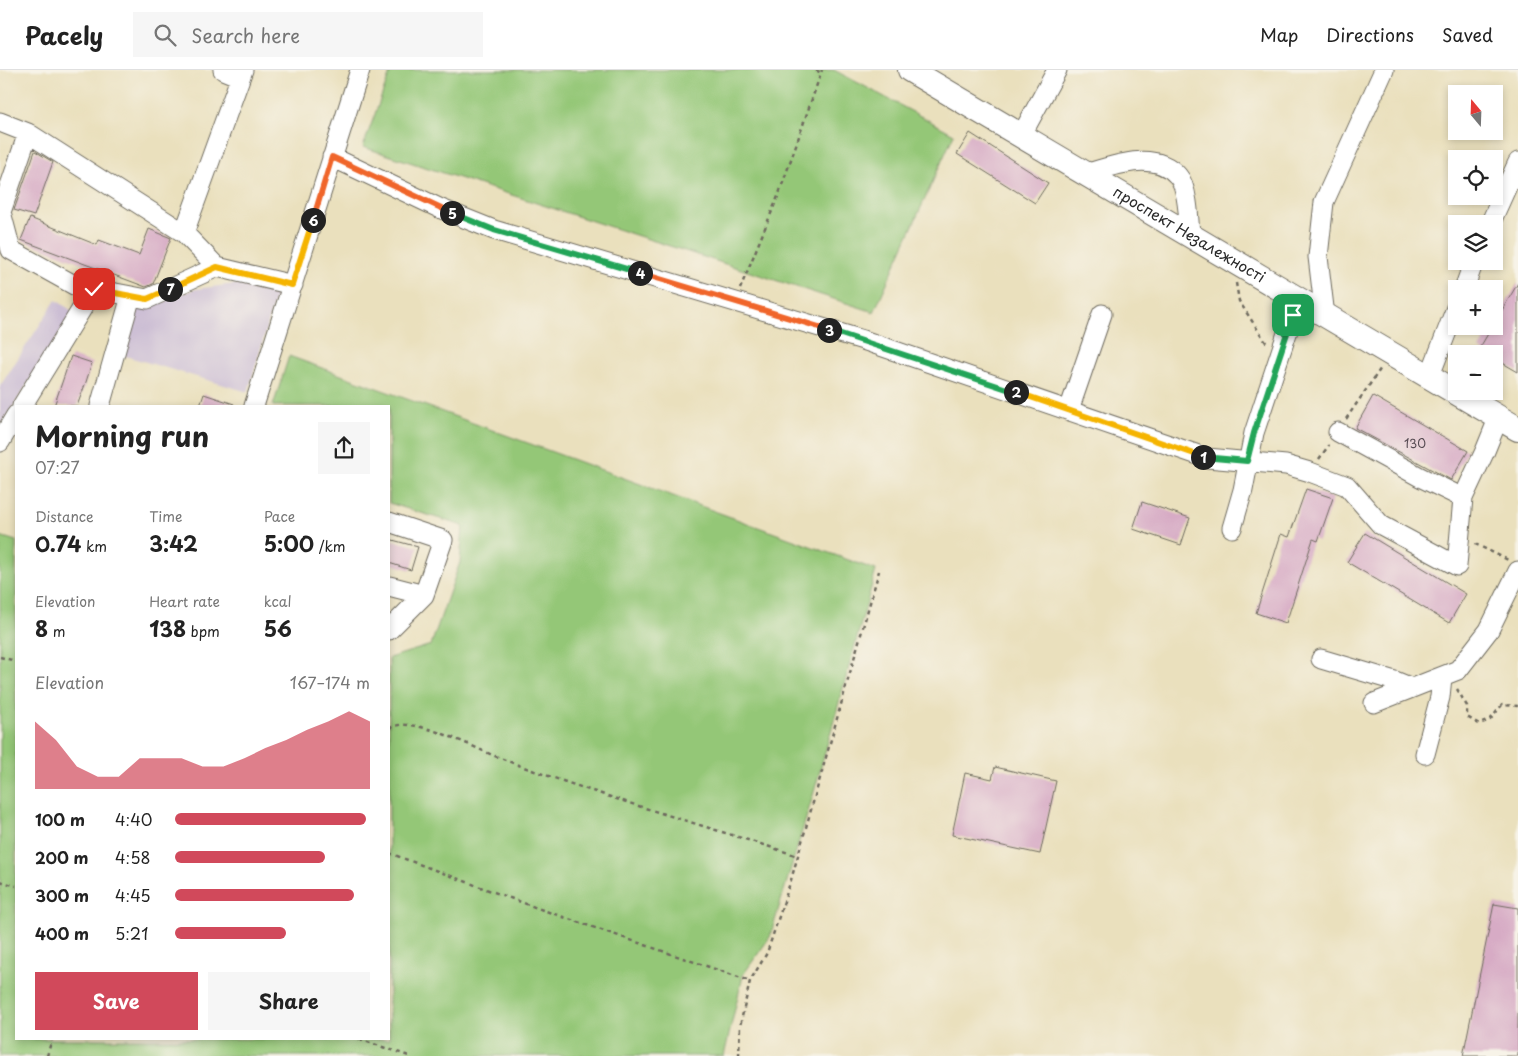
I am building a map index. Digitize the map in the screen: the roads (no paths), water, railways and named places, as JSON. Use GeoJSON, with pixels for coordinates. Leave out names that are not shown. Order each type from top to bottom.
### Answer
{"type":"FeatureCollection","features":[{"type":"Feature","properties":{"kind":"main road","name":"проспект Незалежності"},"geometry":{"type":"LineString","coordinates":[[910,70],[1508,424]]}},
{"type":"Feature","properties":{"kind":"street"},"geometry":{"type":"LineString","coordinates":[[254,405],[360,70]]}},
{"type":"Feature","properties":{"kind":"street"},"geometry":{"type":"LineString","coordinates":[[1021,136],[1057,70]]}},
{"type":"Feature","properties":{"kind":"street"},"geometry":{"type":"LineString","coordinates":[[1325,316],[1318,256],[1324,202],[1384,70]]}},
{"type":"Feature","properties":{"kind":"street"},"geometry":{"type":"LineString","coordinates":[[184,233],[235,72]]}},
{"type":"Feature","properties":{"kind":"street"},"geometry":{"type":"LineString","coordinates":[[0,122],[28,133],[184,233],[217,267],[292,285]]}},
{"type":"Feature","properties":{"kind":"street"},"geometry":{"type":"LineString","coordinates":[[28,133],[0,212],[11,250],[74,285],[147,299],[217,267]]}},
{"type":"Feature","properties":{"kind":"street"},"geometry":{"type":"LineString","coordinates":[[332,157],[439,208],[494,230],[863,340],[1207,458],[1286,466],[1347,486],[1381,525],[1458,566],[1463,498],[1485,451],[1508,424]]}},
{"type":"Feature","properties":{"kind":"street"},"geometry":{"type":"LineString","coordinates":[[1085,174],[1116,164],[1145,161],[1164,165],[1179,176],[1186,201],[1190,236]]}},
{"type":"Feature","properties":{"kind":"street"},"geometry":{"type":"LineString","coordinates":[[1494,215],[1518,162]]}},
{"type":"Feature","properties":{"kind":"street"},"geometry":{"type":"LineString","coordinates":[[23,405],[94,289]]}},
{"type":"Feature","properties":{"kind":"street"},"geometry":{"type":"LineString","coordinates":[[100,405],[132,296]]}},
{"type":"Feature","properties":{"kind":"street"},"geometry":{"type":"LineString","coordinates":[[1232,528],[1243,490],[1247,461],[1298,300]]}},
{"type":"Feature","properties":{"kind":"street"},"geometry":{"type":"LineString","coordinates":[[1069,410],[1102,314]]}},
{"type":"Feature","properties":{"kind":"street"},"geometry":{"type":"LineString","coordinates":[[1429,378],[1448,329]]}},
{"type":"Feature","properties":{"kind":"street"},"geometry":{"type":"LineString","coordinates":[[0,442],[15,418]]}},
{"type":"Feature","properties":{"kind":"street"},"geometry":{"type":"LineString","coordinates":[[1338,432],[1420,477],[1463,498]]}},
{"type":"Feature","properties":{"kind":"street"},"geometry":{"type":"LineString","coordinates":[[390,522],[443,540],[424,595],[390,629]]}},
{"type":"Feature","properties":{"kind":"street"},"geometry":{"type":"LineString","coordinates":[[1374,703],[1458,670],[1490,630],[1514,566]]}},
{"type":"Feature","properties":{"kind":"street"},"geometry":{"type":"LineString","coordinates":[[390,586],[424,595]]}},
{"type":"Feature","properties":{"kind":"street"},"geometry":{"type":"LineString","coordinates":[[1321,659],[1395,681],[1412,688]]}},
{"type":"Feature","properties":{"kind":"street"},"geometry":{"type":"LineString","coordinates":[[1425,754],[1445,676]]}}]}
